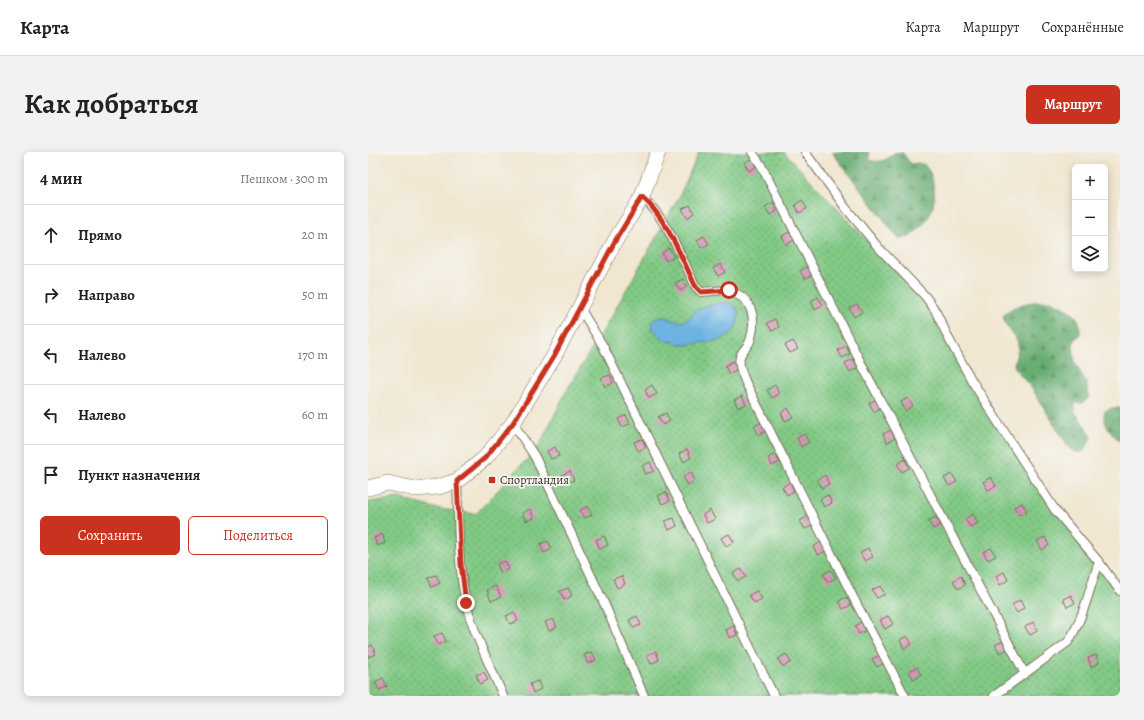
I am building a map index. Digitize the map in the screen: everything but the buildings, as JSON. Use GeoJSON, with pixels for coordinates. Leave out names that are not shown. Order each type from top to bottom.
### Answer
{"type":"FeatureCollection","features":[{"type":"Feature","properties":{"kind":"street"},"geometry":{"type":"LineString","coordinates":[[368,488],[388,483],[415,489],[438,487],[457,481],[485,458],[513,423],[554,356],[615,241],[642,197],[658,152]]}},
{"type":"Feature","properties":{"kind":"lane"},"geometry":{"type":"LineString","coordinates":[[752,152],[761,165],[865,370],[1025,674]]}},
{"type":"Feature","properties":{"kind":"lane"},"geometry":{"type":"LineString","coordinates":[[805,152],[854,218],[878,247],[925,296],[935,310],[972,381],[1055,510],[1099,562],[1120,591]]}},
{"type":"Feature","properties":{"kind":"lane"},"geometry":{"type":"LineString","coordinates":[[642,197],[651,204],[660,216],[696,287],[701,292],[729,290],[745,299],[752,312],[754,328],[749,344],[740,355],[740,366],[745,381],[904,696]]}},
{"type":"Feature","properties":{"kind":"lane"},"geometry":{"type":"LineString","coordinates":[[580,308],[603,346],[774,696]]}},
{"type":"Feature","properties":{"kind":"lane"},"geometry":{"type":"LineString","coordinates":[[513,423],[535,457],[604,603],[644,696]]}},
{"type":"Feature","properties":{"kind":"lane"},"geometry":{"type":"LineString","coordinates":[[457,481],[461,564],[466,603],[481,646],[503,696]]}},
{"type":"Feature","properties":{"kind":"lane"},"geometry":{"type":"LineString","coordinates":[[994,696],[1068,642],[1075,631],[1086,603],[1099,562]]}},
{"type":"Feature","properties":{"kind":"green space"},"geometry":{"type":"Polygon","coordinates":[[[699,152],[784,152],[936,314],[970,383],[1120,597],[1120,696],[368,696],[368,502],[399,498],[434,508],[476,514],[539,446],[568,388],[604,329],[679,197],[699,152]]]}},
{"type":"Feature","properties":{"kind":"green space"},"geometry":{"type":"Polygon","coordinates":[[[832,152],[869,152],[869,160],[883,161],[894,153],[902,152],[911,164],[918,163],[925,165],[932,178],[934,199],[931,213],[925,222],[909,237],[898,238],[832,152]]]}},
{"type":"Feature","properties":{"kind":"green space"},"geometry":{"type":"Polygon","coordinates":[[[1050,301],[1071,312],[1077,318],[1079,323],[1080,335],[1074,340],[1073,347],[1075,363],[1086,382],[1089,398],[1082,403],[1075,403],[1075,412],[1092,436],[1085,450],[1079,453],[1072,450],[1067,444],[1031,387],[1016,370],[1014,364],[1018,349],[1018,342],[1005,323],[1003,316],[1008,311],[1019,305],[1031,302],[1050,301]]]}},
{"type":"Feature","properties":{"kind":"green space"},"geometry":{"type":"Polygon","coordinates":[[[1112,408],[1120,408],[1120,442],[1108,428],[1104,416],[1105,411],[1112,408]]]}},
{"type":"Feature","properties":{"kind":"water"},"geometry":{"type":"Polygon","coordinates":[[[729,302],[738,309],[739,317],[734,331],[721,340],[685,345],[664,340],[653,329],[652,322],[661,317],[675,321],[684,321],[696,311],[704,307],[729,302]]]}},
{"type":"Feature","properties":{"kind":"place","name":"Спортландия"},"geometry":{"type":"Point","coordinates":[492,480]}},
{"type":"Feature","properties":{"kind":"route"},"geometry":{"type":"LineString","coordinates":[[466,603],[461,564],[457,481],[485,458],[513,423],[554,356],[615,241],[642,197],[651,204],[660,216],[696,287],[701,292],[729,290]]}}]}
